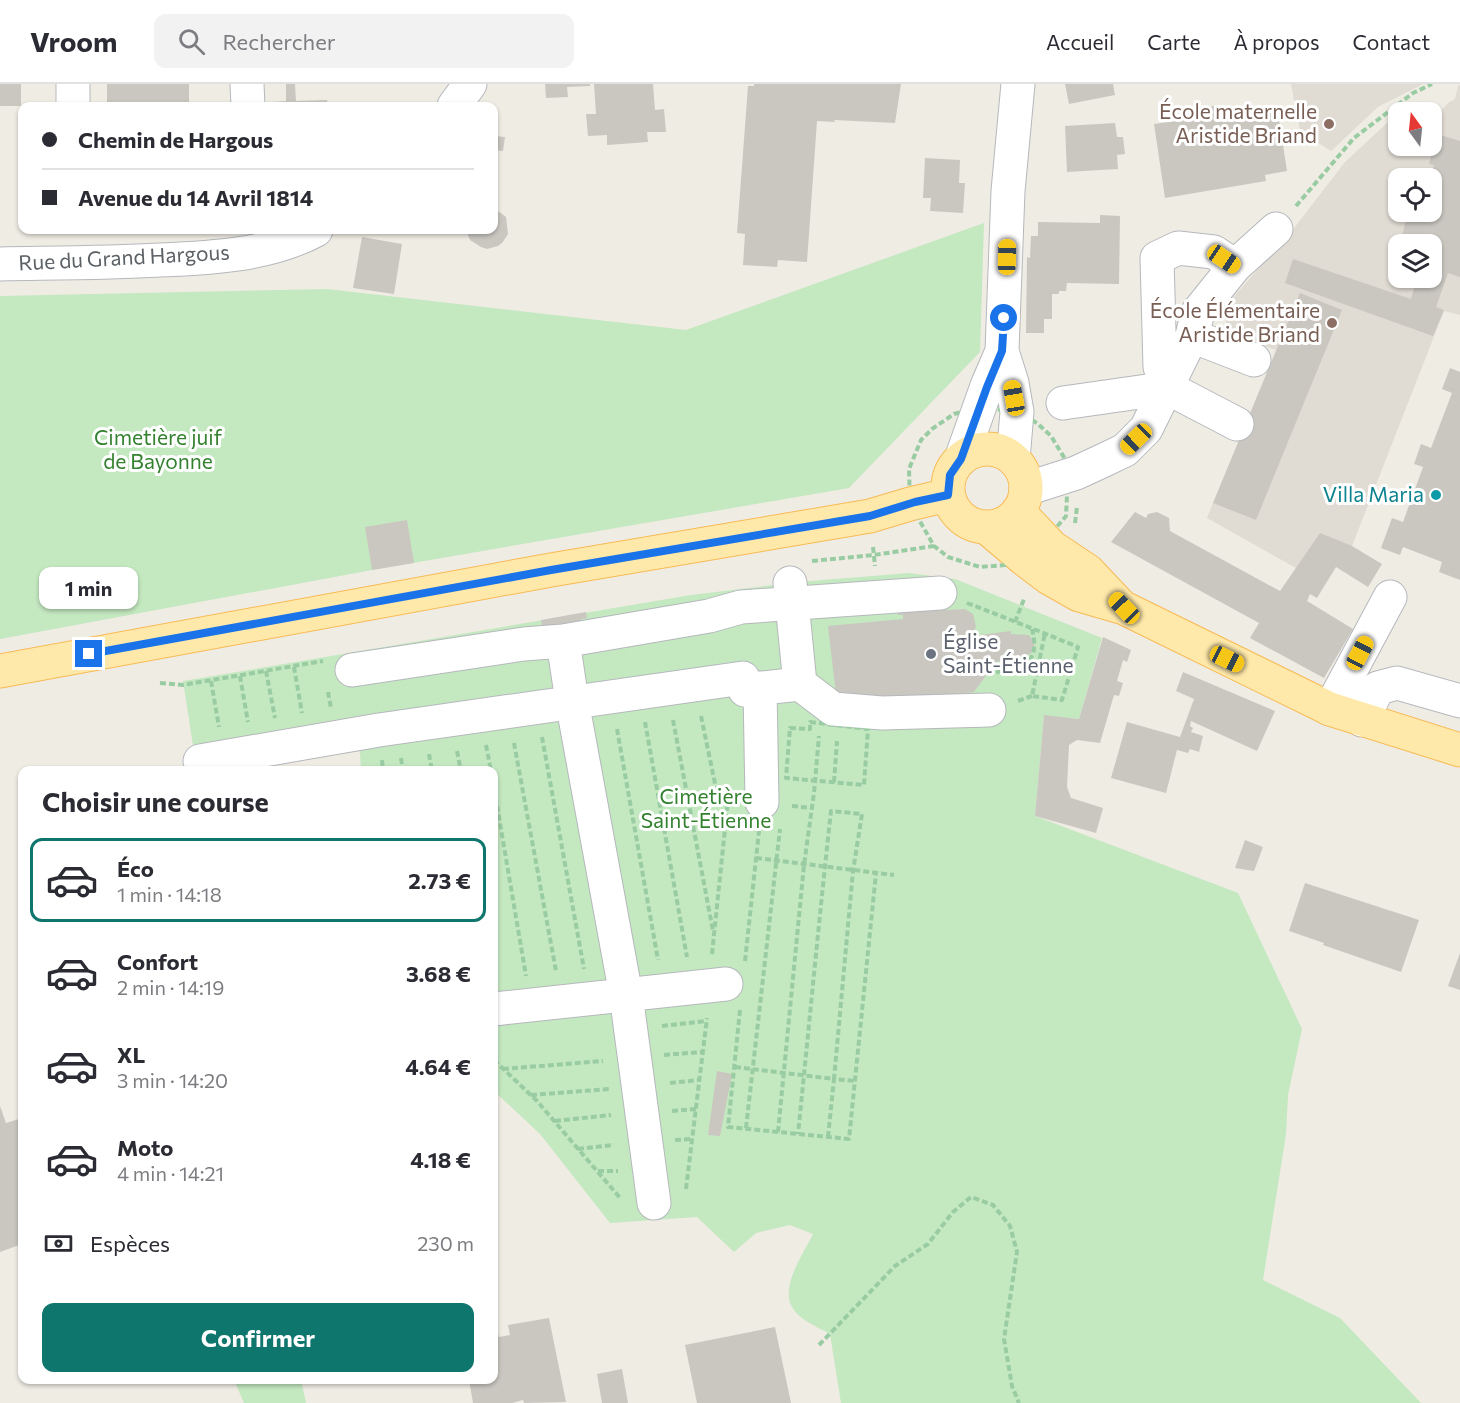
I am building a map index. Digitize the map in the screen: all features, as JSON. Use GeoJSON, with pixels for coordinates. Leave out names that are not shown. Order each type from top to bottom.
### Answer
{"type":"FeatureCollection","features":[{"type":"Feature","properties":{"kind":"main road"},"geometry":{"type":"LineString","coordinates":[[1035,550],[986,527],[973,524],[962,518],[953,507],[948,495],[950,475],[961,459],[981,449],[993,449],[1013,459],[1020,467],[1024,478],[1022,500],[1035,550],[1049,578],[1078,595],[1124,608],[1330,709],[1460,750]]}},
{"type":"Feature","properties":{"kind":"main road"},"geometry":{"type":"LineString","coordinates":[[0,671],[551,570],[860,518],[948,495]]}},
{"type":"Feature","properties":{"kind":"main road"},"geometry":{"type":"LineString","coordinates":[[986,527],[1009,520],[1022,500]]}},
{"type":"Feature","properties":{"kind":"street"},"geometry":{"type":"LineString","coordinates":[[73,84],[73,102]]}},
{"type":"Feature","properties":{"kind":"street"},"geometry":{"type":"LineString","coordinates":[[247,84],[248,102]]}},
{"type":"Feature","properties":{"kind":"street"},"geometry":{"type":"LineString","coordinates":[[457,102],[470,84]]}},
{"type":"Feature","properties":{"kind":"street"},"geometry":{"type":"LineString","coordinates":[[961,459],[1002,351],[1008,191],[1018,84]]}},
{"type":"Feature","properties":{"kind":"street"},"geometry":{"type":"LineString","coordinates":[[1022,500],[1073,490],[1125,450],[1146,429],[1192,336],[1198,312],[1235,266],[1276,229]]}},
{"type":"Feature","properties":{"kind":"street","name":"Rue du Grand Hargous"},"geometry":{"type":"LineString","coordinates":[[0,264],[183,259],[229,255],[252,240],[285,243],[306,234]]}},
{"type":"Feature","properties":{"kind":"street"},"geometry":{"type":"LineString","coordinates":[[1168,388],[1161,367],[1157,258],[1178,248],[1214,252],[1235,266]]}},
{"type":"Feature","properties":{"kind":"street"},"geometry":{"type":"LineString","coordinates":[[1192,336],[1254,360]]}},
{"type":"Feature","properties":{"kind":"street"},"geometry":{"type":"LineString","coordinates":[[1002,351],[1012,383],[1017,412],[1013,459]]}},
{"type":"Feature","properties":{"kind":"street"},"geometry":{"type":"LineString","coordinates":[[1063,403],[1168,388],[1237,424]]}},
{"type":"Feature","properties":{"kind":"street"},"geometry":{"type":"LineString","coordinates":[[331,672],[563,640],[709,616],[791,594],[940,593]]}},
{"type":"Feature","properties":{"kind":"street"},"geometry":{"type":"LineString","coordinates":[[791,594],[800,684]]}},
{"type":"Feature","properties":{"kind":"street"},"geometry":{"type":"LineString","coordinates":[[1330,709],[1390,597]]}},
{"type":"Feature","properties":{"kind":"street"},"geometry":{"type":"LineString","coordinates":[[563,640],[626,995],[654,1203]]}},
{"type":"Feature","properties":{"kind":"street"},"geometry":{"type":"LineString","coordinates":[[267,749],[572,701],[743,678],[745,690],[800,684],[833,709],[882,714],[989,710]]}},
{"type":"Feature","properties":{"kind":"street"},"geometry":{"type":"LineString","coordinates":[[1362,720],[1378,688],[1397,683],[1460,701]]}},
{"type":"Feature","properties":{"kind":"street"},"geometry":{"type":"LineString","coordinates":[[760,688],[776,809]]}},
{"type":"Feature","properties":{"kind":"street"},"geometry":{"type":"LineString","coordinates":[[498,1009],[726,984]]}},
{"type":"Feature","properties":{"kind":"path"},"geometry":{"type":"LineString","coordinates":[[1276,229],[1354,138],[1413,93],[1432,84]]}},
{"type":"Feature","properties":{"kind":"path"},"geometry":{"type":"LineString","coordinates":[[1073,490],[1066,516],[1035,550],[1005,565],[980,567],[948,557],[933,546],[910,504],[909,470],[921,441],[932,429],[954,414],[980,407],[1017,412],[1037,423],[1051,436],[1065,459],[1073,490],[1074,522],[1078,531]]}},
{"type":"Feature","properties":{"kind":"path"},"geometry":{"type":"LineString","coordinates":[[940,593],[1045,633],[1078,647],[1062,700],[1032,696],[1045,633]]}},
{"type":"Feature","properties":{"kind":"path"},"geometry":{"type":"LineString","coordinates":[[1015,622],[1022,605]]}},
{"type":"Feature","properties":{"kind":"path"},"geometry":{"type":"LineString","coordinates":[[987,674],[1020,666],[1030,660],[1034,655],[1036,644],[1032,628]]}},
{"type":"Feature","properties":{"kind":"path"},"geometry":{"type":"LineString","coordinates":[[160,683],[183,685],[294,667],[331,672]]}},
{"type":"Feature","properties":{"kind":"path"},"geometry":{"type":"LineString","coordinates":[[267,749],[294,667]]}},
{"type":"Feature","properties":{"kind":"path"},"geometry":{"type":"LineString","coordinates":[[266,671],[267,749]]}},
{"type":"Feature","properties":{"kind":"path"},"geometry":{"type":"LineString","coordinates":[[267,749],[331,672]]}},
{"type":"Feature","properties":{"kind":"path"},"geometry":{"type":"LineString","coordinates":[[240,676],[267,749]]}},
{"type":"Feature","properties":{"kind":"path"},"geometry":{"type":"LineString","coordinates":[[211,680],[267,749]]}},
{"type":"Feature","properties":{"kind":"path"},"geometry":{"type":"LineString","coordinates":[[653,690],[717,798],[727,802],[776,809],[812,808]]}},
{"type":"Feature","properties":{"kind":"path"},"geometry":{"type":"LineString","coordinates":[[653,690],[714,936]]}},
{"type":"Feature","properties":{"kind":"path"},"geometry":{"type":"LineString","coordinates":[[653,690],[678,989]]}},
{"type":"Feature","properties":{"kind":"path"},"geometry":{"type":"LineString","coordinates":[[653,690],[678,989]]}},
{"type":"Feature","properties":{"kind":"path"},"geometry":{"type":"LineString","coordinates":[[520,710],[539,717],[561,1002],[510,722],[520,710]]}},
{"type":"Feature","properties":{"kind":"path"},"geometry":{"type":"LineString","coordinates":[[810,722],[838,726],[868,729],[864,785],[786,778],[790,728],[810,729],[810,722]]}},
{"type":"Feature","properties":{"kind":"path"},"geometry":{"type":"LineString","coordinates":[[778,1132],[820,723]]}},
{"type":"Feature","properties":{"kind":"path"},"geometry":{"type":"LineString","coordinates":[[834,782],[838,726]]}},
{"type":"Feature","properties":{"kind":"path"},"geometry":{"type":"LineString","coordinates":[[498,801],[561,1002]]}},
{"type":"Feature","properties":{"kind":"path"},"geometry":{"type":"LineString","coordinates":[[746,1129],[776,862],[776,809]]}},
{"type":"Feature","properties":{"kind":"path"},"geometry":{"type":"LineString","coordinates":[[798,1134],[831,811],[861,814],[853,871],[828,1137]]}},
{"type":"Feature","properties":{"kind":"path"},"geometry":{"type":"LineString","coordinates":[[756,858],[894,875]]}},
{"type":"Feature","properties":{"kind":"path"},"geometry":{"type":"LineString","coordinates":[[728,1127],[849,1139],[876,873]]}},
{"type":"Feature","properties":{"kind":"path"},"geometry":{"type":"LineString","coordinates":[[498,1064],[537,1101],[626,1205],[654,1203]]}},
{"type":"Feature","properties":{"kind":"path"},"geometry":{"type":"LineString","coordinates":[[735,1067],[855,1081]]}},
{"type":"Feature","properties":{"kind":"path"},"geometry":{"type":"LineString","coordinates":[[819,1345],[895,1266],[928,1244],[953,1212],[971,1197],[993,1205],[1010,1226],[1017,1252],[1004,1339],[1012,1386],[1019,1403]]}},
{"type":"Feature","properties":{"kind":"shaded area","name":"École maternelle Aristide Briand"},"geometry":{"type":"Polygon","coordinates":[[[1291,84],[1423,84],[1378,107],[1331,151],[1320,144],[1302,141],[1291,84]]]}},
{"type":"Feature","properties":{"kind":"shaded area","name":"École Élémentaire Aristide Briand"},"geometry":{"type":"Polygon","coordinates":[[[1460,85],[1460,315],[1444,311],[1345,560],[1313,544],[1296,568],[1207,518],[1276,350],[1225,331],[1229,302],[1291,232],[1345,162],[1386,124],[1388,123],[1388,156],[1442,156],[1442,110],[1455,99],[1460,85]]]}},
{"type":"Feature","properties":{"kind":"green space","name":"Cimetière juif de Bayonne"},"geometry":{"type":"Polygon","coordinates":[[[984,223],[980,352],[849,488],[372,570],[0,639],[0,296],[327,289],[686,330],[984,223]]]}},
{"type":"Feature","properties":{"kind":"green space","name":"Cimetière Saint-Étienne"},"geometry":{"type":"Polygon","coordinates":[[[909,573],[955,579],[1102,638],[1079,719],[1044,716],[1035,816],[1238,893],[1302,1029],[1288,1095],[1286,1134],[1263,1280],[1340,1318],[1421,1403],[841,1403],[830,1334],[799,1316],[789,1299],[791,1280],[813,1234],[790,1225],[756,1233],[734,1252],[697,1217],[610,1223],[540,1134],[498,1095],[498,766],[361,766],[360,751],[260,766],[196,766],[183,681],[691,595],[798,582],[909,573]]]}},
{"type":"Feature","properties":{"kind":"green space"},"geometry":{"type":"Polygon","coordinates":[[[236,1384],[302,1384],[306,1403],[244,1403],[236,1384]]]}},
{"type":"Feature","properties":{"kind":"building"},"geometry":{"type":"Polygon","coordinates":[[[0,84],[21,84],[21,102],[18,102],[18,106],[0,106],[0,84]]]}},
{"type":"Feature","properties":{"kind":"building"},"geometry":{"type":"Polygon","coordinates":[[[107,84],[189,84],[189,102],[107,102],[107,84]]]}},
{"type":"Feature","properties":{"kind":"building"},"geometry":{"type":"Polygon","coordinates":[[[286,84],[295,84],[296,101],[327,100],[327,102],[272,102],[286,101],[286,84]]]}},
{"type":"Feature","properties":{"kind":"building"},"geometry":{"type":"Polygon","coordinates":[[[545,84],[590,84],[590,86],[567,87],[568,97],[546,98],[545,84]]]}},
{"type":"Feature","properties":{"kind":"building"},"geometry":{"type":"Polygon","coordinates":[[[594,84],[653,84],[655,110],[664,109],[666,132],[647,132],[648,142],[607,145],[607,135],[588,136],[586,114],[596,114],[594,84]]]}},
{"type":"Feature","properties":{"kind":"building"},"geometry":{"type":"Polygon","coordinates":[[[754,84],[901,84],[895,123],[817,121],[807,262],[778,260],[777,267],[743,265],[745,234],[737,233],[748,86],[754,86],[754,84]]]}},
{"type":"Feature","properties":{"kind":"building"},"geometry":{"type":"Polygon","coordinates":[[[1065,84],[1113,84],[1115,95],[1069,104],[1065,84]]]}},
{"type":"Feature","properties":{"kind":"building"},"geometry":{"type":"Polygon","coordinates":[[[1214,106],[1216,114],[1277,106],[1287,171],[1265,175],[1266,181],[1165,198],[1154,124],[1198,118],[1197,109],[1214,106]]]}},
{"type":"Feature","properties":{"kind":"building"},"geometry":{"type":"Polygon","coordinates":[[[1115,123],[1117,137],[1123,137],[1125,154],[1117,155],[1118,169],[1067,172],[1065,126],[1115,123]]]}},
{"type":"Feature","properties":{"kind":"building"},"geometry":{"type":"Polygon","coordinates":[[[498,136],[505,137],[503,151],[498,150],[498,136]]]}},
{"type":"Feature","properties":{"kind":"building"},"geometry":{"type":"Polygon","coordinates":[[[1442,136],[1460,141],[1460,277],[1448,273],[1436,307],[1444,310],[1433,336],[1285,283],[1293,259],[1411,299],[1414,288],[1442,288],[1442,234],[1402,234],[1406,222],[1442,222],[1442,168],[1433,168],[1434,165],[1429,164],[1431,156],[1442,156],[1442,136]]]}},
{"type":"Feature","properties":{"kind":"building"},"geometry":{"type":"Polygon","coordinates":[[[925,158],[960,160],[959,183],[965,183],[963,213],[930,211],[931,198],[923,198],[925,158]]]}},
{"type":"Feature","properties":{"kind":"building"},"geometry":{"type":"Polygon","coordinates":[[[498,211],[506,217],[508,234],[498,246],[487,249],[470,240],[468,234],[498,234],[498,211]]]}},
{"type":"Feature","properties":{"kind":"building"},"geometry":{"type":"Polygon","coordinates":[[[1100,215],[1120,216],[1119,284],[1067,283],[1066,291],[1052,294],[1052,319],[1044,319],[1044,333],[1026,333],[1027,257],[1030,258],[1031,236],[1038,236],[1038,222],[1100,223],[1100,215]]]}},
{"type":"Feature","properties":{"kind":"building"},"geometry":{"type":"Polygon","coordinates":[[[362,237],[402,244],[394,294],[353,288],[362,237]]]}},
{"type":"Feature","properties":{"kind":"building"},"geometry":{"type":"Polygon","coordinates":[[[1300,293],[1342,310],[1256,520],[1213,503],[1300,293]]]}},
{"type":"Feature","properties":{"kind":"building","name":"Villa Maria"},"geometry":{"type":"Polygon","coordinates":[[[1450,368],[1460,372],[1460,580],[1439,572],[1442,562],[1403,547],[1400,555],[1381,548],[1392,518],[1403,522],[1423,467],[1414,464],[1421,444],[1431,448],[1452,393],[1442,389],[1450,368]]]}},
{"type":"Feature","properties":{"kind":"building"},"geometry":{"type":"Polygon","coordinates":[[[1135,512],[1146,518],[1148,514],[1157,512],[1169,518],[1170,531],[1280,591],[1320,533],[1352,546],[1382,564],[1368,587],[1336,567],[1317,598],[1310,594],[1307,601],[1353,629],[1324,678],[1250,638],[1259,623],[1111,542],[1135,512]]]}},
{"type":"Feature","properties":{"kind":"building"},"geometry":{"type":"Polygon","coordinates":[[[407,520],[414,563],[372,570],[365,527],[407,520]]]}},
{"type":"Feature","properties":{"kind":"building","name":"Église Saint-Étienne"},"geometry":{"type":"Polygon","coordinates":[[[944,606],[945,610],[965,609],[973,614],[976,627],[972,633],[964,637],[1011,631],[1011,634],[1029,635],[1034,642],[1034,648],[1026,656],[1014,657],[1014,660],[985,663],[987,674],[974,692],[912,699],[912,696],[837,703],[828,626],[903,619],[903,615],[898,615],[898,610],[944,606]]]}},
{"type":"Feature","properties":{"kind":"building"},"geometry":{"type":"Polygon","coordinates":[[[586,612],[587,618],[581,619],[582,630],[544,636],[541,620],[586,612]]]}},
{"type":"Feature","properties":{"kind":"building"},"geometry":{"type":"Polygon","coordinates":[[[1103,637],[1131,650],[1127,662],[1123,660],[1117,681],[1123,683],[1119,696],[1114,695],[1100,743],[1077,740],[1069,745],[1067,787],[1071,798],[1103,808],[1096,833],[1035,816],[1044,715],[1079,719],[1103,637]]]}},
{"type":"Feature","properties":{"kind":"building"},"geometry":{"type":"Polygon","coordinates":[[[1183,672],[1275,711],[1257,751],[1191,721],[1190,726],[1193,728],[1191,732],[1203,736],[1199,752],[1190,749],[1188,753],[1177,750],[1166,793],[1111,778],[1127,722],[1180,737],[1194,699],[1176,691],[1183,672]]]}},
{"type":"Feature","properties":{"kind":"building"},"geometry":{"type":"Polygon","coordinates":[[[1245,840],[1263,847],[1254,871],[1235,868],[1245,840]]]}},
{"type":"Feature","properties":{"kind":"building"},"geometry":{"type":"Polygon","coordinates":[[[1305,883],[1419,920],[1401,972],[1289,931],[1305,883]]]}},
{"type":"Feature","properties":{"kind":"building"},"geometry":{"type":"Polygon","coordinates":[[[1460,953],[1460,990],[1448,986],[1460,953]]]}},
{"type":"Feature","properties":{"kind":"building"},"geometry":{"type":"Polygon","coordinates":[[[717,1071],[732,1074],[720,1136],[708,1135],[717,1071]]]}},
{"type":"Feature","properties":{"kind":"building"},"geometry":{"type":"Polygon","coordinates":[[[0,1106],[6,1123],[18,1119],[18,1245],[0,1252],[0,1106]]]}},
{"type":"Feature","properties":{"kind":"building"},"geometry":{"type":"Polygon","coordinates":[[[549,1318],[566,1402],[524,1403],[523,1400],[512,1403],[473,1403],[470,1384],[498,1384],[498,1334],[499,1337],[510,1335],[508,1325],[549,1318]]]}},
{"type":"Feature","properties":{"kind":"building"},"geometry":{"type":"Polygon","coordinates":[[[775,1327],[791,1403],[697,1403],[685,1345],[775,1327]]]}},
{"type":"Feature","properties":{"kind":"building"},"geometry":{"type":"Polygon","coordinates":[[[622,1369],[628,1403],[602,1403],[597,1374],[622,1369]]]}},
{"type":"Feature","properties":{"kind":"place","name":"École maternelle Aristide Briand"},"geometry":{"type":"Point","coordinates":[1329,124]}},
{"type":"Feature","properties":{"kind":"place","name":"École Élémentaire Aristide Briand"},"geometry":{"type":"Point","coordinates":[1332,323]}},
{"type":"Feature","properties":{"kind":"place","name":"Villa Maria"},"geometry":{"type":"Point","coordinates":[1436,495]}},
{"type":"Feature","properties":{"kind":"place","name":"Église Saint-Étienne"},"geometry":{"type":"Point","coordinates":[931,654]}},
{"type":"Feature","properties":{"kind":"route"},"geometry":{"type":"LineString","coordinates":[[89,654],[551,570],[870,516],[915,502],[948,495],[950,475],[954,466],[961,459],[1002,351],[1004,318]]}}]}
